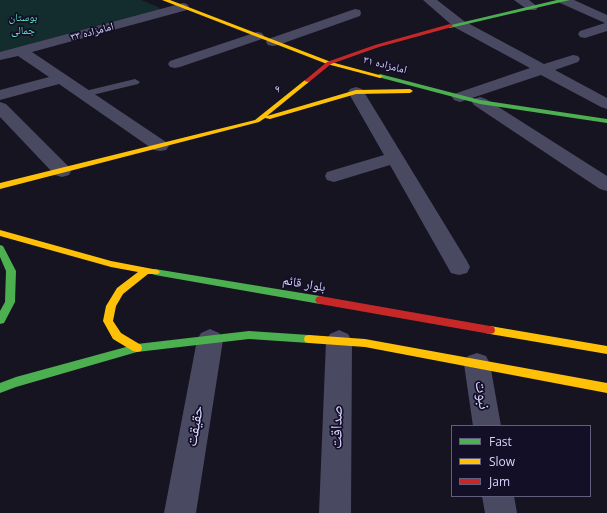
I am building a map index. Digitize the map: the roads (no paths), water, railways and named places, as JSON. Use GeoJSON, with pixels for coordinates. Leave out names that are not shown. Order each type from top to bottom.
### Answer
{"type":"FeatureCollection","features":[{"type":"Feature","properties":{"kind":"street","name":"امامزاده ۳۱"},"geometry":{"type":"LineString","coordinates":[[165,0],[329,63],[480,102],[607,121]]}},
{"type":"Feature","properties":{"kind":"street"},"geometry":{"type":"LineString","coordinates":[[429,0],[459,24],[607,104]]}},
{"type":"Feature","properties":{"kind":"street"},"geometry":{"type":"LineString","coordinates":[[520,0],[532,7]]}},
{"type":"Feature","properties":{"kind":"street"},"geometry":{"type":"LineString","coordinates":[[564,0],[607,20]]}},
{"type":"Feature","properties":{"kind":"street","name":"۶"},"geometry":{"type":"LineString","coordinates":[[0,186],[258,121],[329,63],[377,46],[459,24],[567,0]]}},
{"type":"Feature","properties":{"kind":"street","name":"امامزاده ۳۳"},"geometry":{"type":"LineString","coordinates":[[0,56],[183,7]]}},
{"type":"Feature","properties":{"kind":"street"},"geometry":{"type":"LineString","coordinates":[[273,42],[355,13]]}},
{"type":"Feature","properties":{"kind":"street"},"geometry":{"type":"LineString","coordinates":[[585,34],[607,27]]}},
{"type":"Feature","properties":{"kind":"street"},"geometry":{"type":"LineString","coordinates":[[175,64],[257,36]]}},
{"type":"Feature","properties":{"kind":"street"},"geometry":{"type":"LineString","coordinates":[[21,51],[160,146]]}},
{"type":"Feature","properties":{"kind":"street"},"geometry":{"type":"LineString","coordinates":[[460,97],[573,59]]}},
{"type":"Feature","properties":{"kind":"street"},"geometry":{"type":"LineString","coordinates":[[0,95],[62,78]]}},
{"type":"Feature","properties":{"kind":"street"},"geometry":{"type":"LineString","coordinates":[[258,121],[356,92],[438,90]]}},
{"type":"Feature","properties":{"kind":"street"},"geometry":{"type":"LineString","coordinates":[[356,92],[459,267]]}},
{"type":"Feature","properties":{"kind":"street"},"geometry":{"type":"LineString","coordinates":[[480,102],[607,185]]}},
{"type":"Feature","properties":{"kind":"street"},"geometry":{"type":"LineString","coordinates":[[0,107],[62,171]]}},
{"type":"Feature","properties":{"kind":"street"},"geometry":{"type":"LineString","coordinates":[[334,176],[395,158]]}},
{"type":"Feature","properties":{"kind":"street","name":"بلوار قائم"},"geometry":{"type":"LineString","coordinates":[[0,233],[111,264],[607,350]]}},
{"type":"Feature","properties":{"kind":"street"},"geometry":{"type":"LineString","coordinates":[[0,248],[11,271],[10,302],[0,320]]}},
{"type":"Feature","properties":{"kind":"street"},"geometry":{"type":"LineString","coordinates":[[137,348],[117,336],[108,321],[111,306],[120,292],[147,270]]}},
{"type":"Feature","properties":{"kind":"street"},"geometry":{"type":"LineString","coordinates":[[0,388],[16,382],[137,348],[249,335],[365,343],[607,388]]}},
{"type":"Feature","properties":{"kind":"street","name":"حقیقت"},"geometry":{"type":"LineString","coordinates":[[180,513],[210,340]]}},
{"type":"Feature","properties":{"kind":"street","name":"صداقت"},"geometry":{"type":"LineString","coordinates":[[335,513],[339,341]]}},
{"type":"Feature","properties":{"kind":"street","name":"نبوت"},"geometry":{"type":"LineString","coordinates":[[477,364],[487,425]]}},
{"type":"Feature","properties":{"kind":"street"},"geometry":{"type":"LineString","coordinates":[[498,497],[501,513]]}},
{"type":"Feature","properties":{"kind":"lane"},"geometry":{"type":"LineString","coordinates":[[84,94],[135,82]]}},
{"type":"Feature","properties":{"kind":"park label","name":"بوستان جمالی"},"geometry":{"type":"Point","coordinates":[23,24]}}]}
